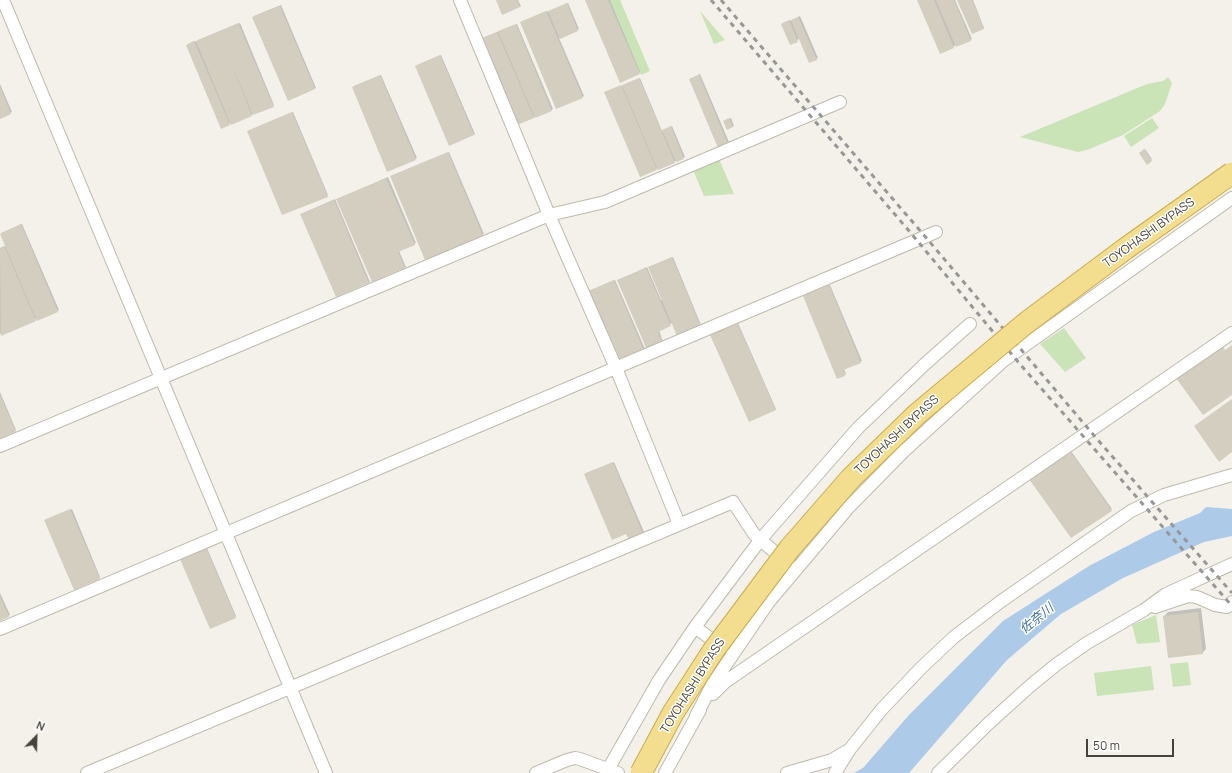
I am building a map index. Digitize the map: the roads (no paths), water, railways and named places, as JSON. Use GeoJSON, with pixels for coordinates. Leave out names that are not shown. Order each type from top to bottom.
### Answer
{"type":"FeatureCollection","features":[{"type":"Feature","properties":{"kind":"highway","name":"TOYOHASHI BYPASS"},"geometry":{"type":"LineString","coordinates":[[640,773],[673,714],[713,651],[790,548],[851,478],[917,414],[1026,323],[1125,249],[1232,173]]}},
{"type":"Feature","properties":{"kind":"highway","name":"TOYOHASHI BYPASS"},"geometry":{"type":"LineString","coordinates":[[648,773],[680,717],[720,655],[796,553],[857,484],[921,420],[965,381],[1127,255],[1232,182]]}},
{"type":"Feature","properties":{"kind":"street"},"geometry":{"type":"LineString","coordinates":[[4,0],[225,534],[326,773]]}},
{"type":"Feature","properties":{"kind":"street"},"geometry":{"type":"LineString","coordinates":[[460,0],[548,215],[616,368],[679,524]]}},
{"type":"Feature","properties":{"kind":"street"},"geometry":{"type":"LineString","coordinates":[[0,446],[160,377],[548,215],[605,202],[840,102]]}},
{"type":"Feature","properties":{"kind":"street"},"geometry":{"type":"LineString","coordinates":[[665,773],[712,685],[768,603],[849,507],[904,451],[1002,362],[1232,198]]}},
{"type":"Feature","properties":{"kind":"street"},"geometry":{"type":"LineString","coordinates":[[0,628],[936,232]]}},
{"type":"Feature","properties":{"kind":"street"},"geometry":{"type":"LineString","coordinates":[[536,773],[575,758],[580,758],[611,771],[659,680],[694,627],[761,538],[858,428],[925,364],[970,324]]}},
{"type":"Feature","properties":{"kind":"street"},"geometry":{"type":"LineString","coordinates":[[696,716],[716,690],[725,682],[1232,333]]}},
{"type":"Feature","properties":{"kind":"street"},"geometry":{"type":"LineString","coordinates":[[835,773],[850,749],[882,709],[922,667],[954,637],[1000,602],[1131,511],[1164,495],[1232,474]]}},
{"type":"Feature","properties":{"kind":"street"},"geometry":{"type":"LineString","coordinates":[[87,773],[733,502],[754,534],[761,538],[795,570]]}},
{"type":"Feature","properties":{"kind":"street"},"geometry":{"type":"LineString","coordinates":[[938,773],[988,723],[1057,664],[1087,643],[1144,610],[1166,594],[1232,564]]}},
{"type":"Feature","properties":{"kind":"street"},"geometry":{"type":"LineString","coordinates":[[1144,610],[1188,596],[1197,597],[1215,606],[1227,607],[1232,602]]}},
{"type":"Feature","properties":{"kind":"street"},"geometry":{"type":"LineString","coordinates":[[694,627],[732,655]]}},
{"type":"Feature","properties":{"kind":"street"},"geometry":{"type":"LineString","coordinates":[[787,773],[832,760],[850,749]]}},
{"type":"Feature","properties":{"kind":"water","name":"佐奈川"},"geometry":{"type":"Polygon","coordinates":[[[1206,507],[1232,509],[1232,536],[1204,542],[1123,578],[1061,614],[1007,660],[909,773],[854,773],[863,768],[909,715],[1003,621],[1089,566],[1154,532],[1200,513],[1206,507]]]}},
{"type":"Feature","properties":{"kind":"railway"},"geometry":{"type":"LineString","coordinates":[[711,0],[910,232],[1019,363],[1232,606]]}},
{"type":"Feature","properties":{"kind":"railway"},"geometry":{"type":"LineString","coordinates":[[721,0],[1097,439],[1232,593]]}}]}
